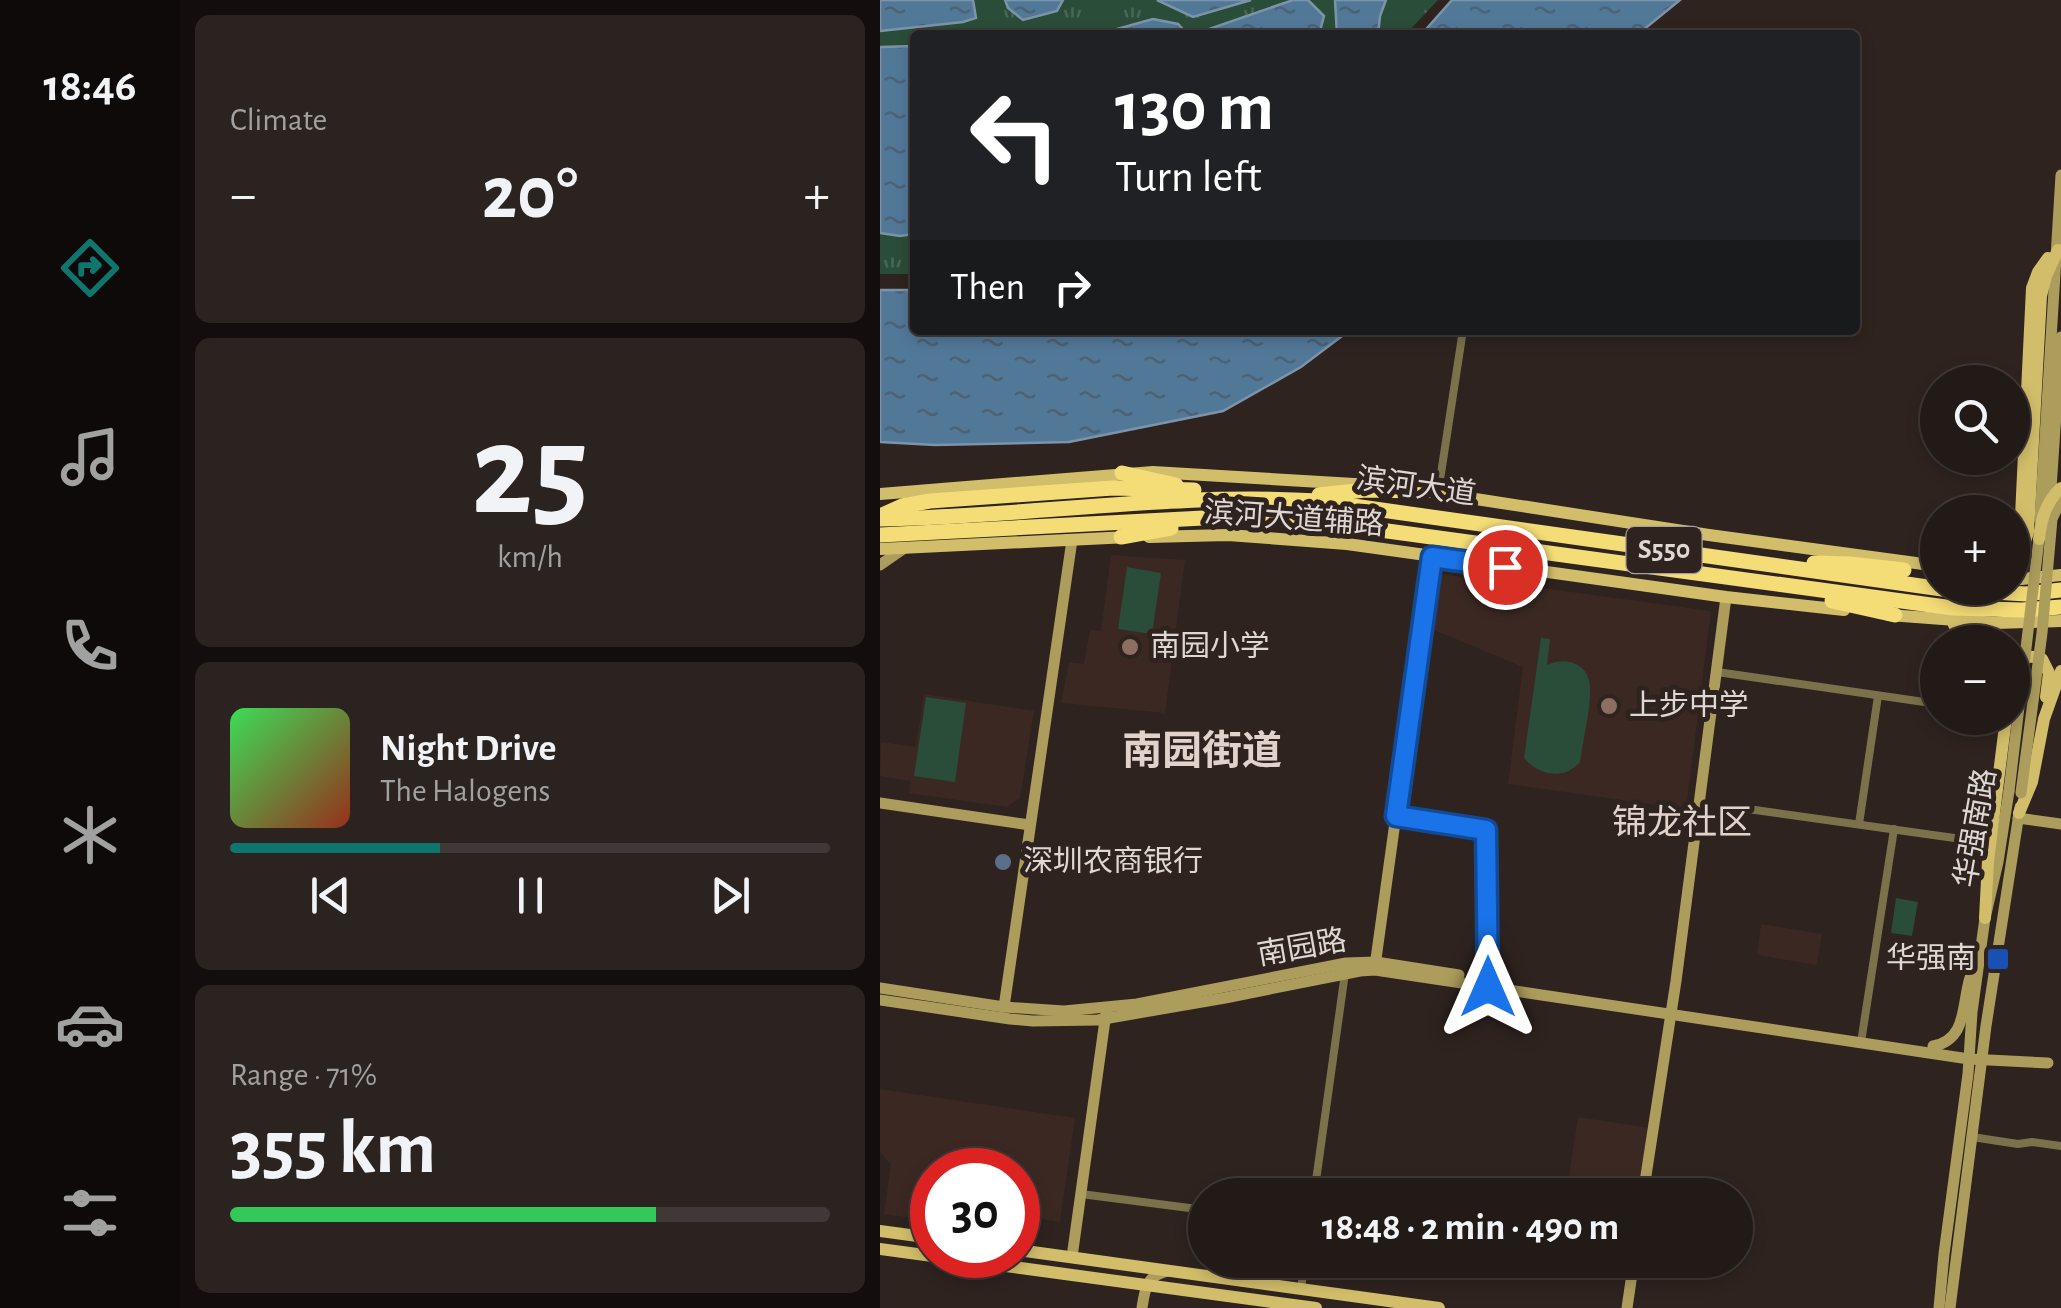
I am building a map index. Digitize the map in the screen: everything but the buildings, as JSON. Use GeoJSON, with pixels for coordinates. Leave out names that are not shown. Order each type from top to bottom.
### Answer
{"type":"FeatureCollection","features":[{"type":"Feature","properties":{"kind":"highway"},"geometry":{"type":"LineString","coordinates":[[880,517],[916,502],[1118,480],[1194,490],[1243,507]]}},
{"type":"Feature","properties":{"kind":"highway"},"geometry":{"type":"LineString","coordinates":[[1267,499],[1366,490],[1420,490]]}},
{"type":"Feature","properties":{"kind":"highway","name":"滨河大道"},"geometry":{"type":"LineString","coordinates":[[880,535],[1243,507],[1267,499],[1368,507],[1972,592],[2026,594],[2061,590]]}},
{"type":"Feature","properties":{"kind":"highway"},"geometry":{"type":"LineString","coordinates":[[1121,537],[1243,507]]}},
{"type":"Feature","properties":{"kind":"highway","name":"滨河大道"},"geometry":{"type":"LineString","coordinates":[[880,517],[1243,507],[1325,522],[1953,608],[2061,608]]}},
{"type":"Feature","properties":{"kind":"highway"},"geometry":{"type":"LineString","coordinates":[[1753,563],[1831,563],[1904,570]]}},
{"type":"Feature","properties":{"kind":"highway"},"geometry":{"type":"LineString","coordinates":[[1756,582],[1895,615]]}},
{"type":"Feature","properties":{"kind":"main road","name":"华强南路"},"geometry":{"type":"LineString","coordinates":[[1939,1308],[1965,1094],[1986,1026],[2019,815],[2015,792],[2039,540],[2061,175]]}},
{"type":"Feature","properties":{"kind":"main road"},"geometry":{"type":"LineString","coordinates":[[2022,495],[2032,288],[2042,264],[2058,250]]}},
{"type":"Feature","properties":{"kind":"main road"},"geometry":{"type":"LineString","coordinates":[[2030,498],[2042,296],[2058,250]]}},
{"type":"Feature","properties":{"kind":"main road"},"geometry":{"type":"LineString","coordinates":[[2061,337],[2048,523],[2049,535],[2061,555]]}},
{"type":"Feature","properties":{"kind":"main road","name":"滨河大道辅路"},"geometry":{"type":"LineString","coordinates":[[880,494],[1118,480],[1153,472],[1366,484],[1920,564]]}},
{"type":"Feature","properties":{"kind":"main road"},"geometry":{"type":"LineString","coordinates":[[2039,540],[2044,512],[2061,488]]}},
{"type":"Feature","properties":{"kind":"main road","name":"华强南路"},"geometry":{"type":"LineString","coordinates":[[1950,1308],[1972,1137],[1971,1024],[1985,918],[2015,792],[2042,634],[2052,519],[2061,500]]}},
{"type":"Feature","properties":{"kind":"main road","name":"滨河大道辅路"},"geometry":{"type":"LineString","coordinates":[[880,549],[1121,537],[1278,538],[1347,544],[1726,597],[1927,619],[2010,624],[2061,621]]}},
{"type":"Feature","properties":{"kind":"main road"},"geometry":{"type":"LineString","coordinates":[[1004,1008],[1072,540]]}},
{"type":"Feature","properties":{"kind":"main road"},"geometry":{"type":"LineString","coordinates":[[880,565],[903,549]]}},
{"type":"Feature","properties":{"kind":"main road","name":"滨河大道辅路"},"geometry":{"type":"LineString","coordinates":[[1830,551],[1920,572]]}},
{"type":"Feature","properties":{"kind":"main road"},"geometry":{"type":"LineString","coordinates":[[1375,966],[1432,557]]}},
{"type":"Feature","properties":{"kind":"main road"},"geometry":{"type":"LineString","coordinates":[[2030,578],[2061,575]]}},
{"type":"Feature","properties":{"kind":"main road"},"geometry":{"type":"LineString","coordinates":[[1646,1178],[1726,597]]}},
{"type":"Feature","properties":{"kind":"main road"},"geometry":{"type":"LineString","coordinates":[[1927,619],[1951,625]]}},
{"type":"Feature","properties":{"kind":"main road"},"geometry":{"type":"LineString","coordinates":[[2030,657],[2045,662],[2049,672],[2032,782],[2019,815],[2061,824]]}},
{"type":"Feature","properties":{"kind":"main road"},"geometry":{"type":"LineString","coordinates":[[2044,719],[2061,671]]}},
{"type":"Feature","properties":{"kind":"main road"},"geometry":{"type":"LineString","coordinates":[[1985,918],[2004,735]]}},
{"type":"Feature","properties":{"kind":"main road"},"geometry":{"type":"LineString","coordinates":[[880,804],[1030,825]]}},
{"type":"Feature","properties":{"kind":"main road"},"geometry":{"type":"LineString","coordinates":[[1965,1094],[1958,1069],[1936,1050],[1959,1029],[1967,983],[1979,962]]}},
{"type":"Feature","properties":{"kind":"main road","name":"南园路"},"geometry":{"type":"LineString","coordinates":[[880,988],[1004,1008],[1106,1014],[1137,1004],[1346,963],[1936,1050]]}},
{"type":"Feature","properties":{"kind":"main road","name":"南园路"},"geometry":{"type":"LineString","coordinates":[[880,1000],[1033,1021],[1106,1014],[1375,966]]}},
{"type":"Feature","properties":{"kind":"main road","name":"南园路"},"geometry":{"type":"LineString","coordinates":[[1671,1011],[1862,1036],[1974,1057],[2048,1062]]}},
{"type":"Feature","properties":{"kind":"main road"},"geometry":{"type":"LineString","coordinates":[[1072,1257],[1106,1014]]}},
{"type":"Feature","properties":{"kind":"main road"},"geometry":{"type":"LineString","coordinates":[[1971,1024],[1986,1026]]}},
{"type":"Feature","properties":{"kind":"main road"},"geometry":{"type":"LineString","coordinates":[[880,1232],[910,1235]]}},
{"type":"Feature","properties":{"kind":"main road"},"geometry":{"type":"LineString","coordinates":[[880,1249],[1316,1308]]}},
{"type":"Feature","properties":{"kind":"main road"},"geometry":{"type":"LineString","coordinates":[[1040,1253],[1439,1308]]}},
{"type":"Feature","properties":{"kind":"main road"},"geometry":{"type":"LineString","coordinates":[[1146,1308],[1146,1285],[1168,1270]]}},
{"type":"Feature","properties":{"kind":"main road"},"geometry":{"type":"LineString","coordinates":[[1628,1308],[1632,1278]]}},
{"type":"Feature","properties":{"kind":"main road"},"geometry":{"type":"LineString","coordinates":[[1146,1308],[1156,1294],[1178,1289]]}},
{"type":"Feature","properties":{"kind":"street"},"geometry":{"type":"LineString","coordinates":[[1438,493],[1462,335]]}},
{"type":"Feature","properties":{"kind":"street"},"geometry":{"type":"LineString","coordinates":[[1717,672],[1920,702]]}},
{"type":"Feature","properties":{"kind":"street"},"geometry":{"type":"LineString","coordinates":[[1859,824],[1878,696]]}},
{"type":"Feature","properties":{"kind":"street"},"geometry":{"type":"LineString","coordinates":[[1748,809],[1990,843]]}},
{"type":"Feature","properties":{"kind":"street"},"geometry":{"type":"LineString","coordinates":[[1396,816],[1486,830],[1488,983]]}},
{"type":"Feature","properties":{"kind":"street"},"geometry":{"type":"LineString","coordinates":[[1862,1036],[1894,829]]}},
{"type":"Feature","properties":{"kind":"street"},"geometry":{"type":"LineString","coordinates":[[1916,953],[1979,962]]}},
{"type":"Feature","properties":{"kind":"street"},"geometry":{"type":"LineString","coordinates":[[1316,1178],[1345,974]]}},
{"type":"Feature","properties":{"kind":"street"},"geometry":{"type":"LineString","coordinates":[[1972,1137],[2061,1146]]}},
{"type":"Feature","properties":{"kind":"street"},"geometry":{"type":"LineString","coordinates":[[1080,1194],[1188,1208]]}},
{"type":"Feature","properties":{"kind":"street"},"geometry":{"type":"LineString","coordinates":[[1301,1289],[1303,1278]]}},
{"type":"Feature","properties":{"kind":"shaded area","name":"南园小学"},"geometry":{"type":"Polygon","coordinates":[[[1111,555],[1185,560],[1165,713],[1061,703],[1069,662],[1084,664],[1090,630],[1101,631],[1111,555]]]}},
{"type":"Feature","properties":{"kind":"shaded area","name":"上步中学"},"geometry":{"type":"Polygon","coordinates":[[[1440,574],[1711,611],[1686,809],[1508,784],[1523,667],[1432,629],[1440,574]]]}},
{"type":"Feature","properties":{"kind":"shaded area"},"geometry":{"type":"Polygon","coordinates":[[[924,694],[1034,711],[1020,798],[1007,807],[909,793],[910,781],[880,776],[881,742],[916,747],[924,694]]]}},
{"type":"Feature","properties":{"kind":"shaded area"},"geometry":{"type":"Polygon","coordinates":[[[1761,924],[1822,934],[1817,965],[1757,955],[1761,924]]]}},
{"type":"Feature","properties":{"kind":"shaded area"},"geometry":{"type":"Polygon","coordinates":[[[880,1089],[1075,1118],[1060,1222],[1040,1219],[1040,1148],[910,1148],[910,1218],[884,1214],[891,1165],[880,1152],[880,1089]]]}},
{"type":"Feature","properties":{"kind":"shaded area"},"geometry":{"type":"Polygon","coordinates":[[[1578,1117],[1650,1128],[1643,1178],[1569,1178],[1578,1117]]]}},
{"type":"Feature","properties":{"kind":"green space"},"geometry":{"type":"Polygon","coordinates":[[[880,0],[1438,0],[1410,30],[910,30],[910,274],[880,274],[880,0]]]}},
{"type":"Feature","properties":{"kind":"green space"},"geometry":{"type":"Polygon","coordinates":[[[1328,0],[1412,0],[1383,30],[1332,30],[1328,0]]]}},
{"type":"Feature","properties":{"kind":"green space"},"geometry":{"type":"Polygon","coordinates":[[[1127,567],[1161,573],[1152,634],[1118,629],[1127,567]]]}},
{"type":"Feature","properties":{"kind":"green space"},"geometry":{"type":"Polygon","coordinates":[[[1541,638],[1550,639],[1547,665],[1561,661],[1575,664],[1589,679],[1580,762],[1559,774],[1544,772],[1524,758],[1541,638]]]}},
{"type":"Feature","properties":{"kind":"green space"},"geometry":{"type":"Polygon","coordinates":[[[926,697],[966,703],[955,782],[914,776],[926,697]]]}},
{"type":"Feature","properties":{"kind":"green space"},"geometry":{"type":"Polygon","coordinates":[[[1896,898],[1918,902],[1912,936],[1891,933],[1896,898]]]}},
{"type":"Feature","properties":{"kind":"water"},"geometry":{"type":"Polygon","coordinates":[[[880,0],[973,0],[976,18],[880,31],[880,0]]]}},
{"type":"Feature","properties":{"kind":"water"},"geometry":{"type":"Polygon","coordinates":[[[1005,0],[1063,0],[1057,11],[1023,20],[1008,8],[1005,0]]]}},
{"type":"Feature","properties":{"kind":"water"},"geometry":{"type":"Polygon","coordinates":[[[1157,0],[1251,0],[1193,17],[1157,0]]]}},
{"type":"Feature","properties":{"kind":"water"},"geometry":{"type":"Polygon","coordinates":[[[1293,0],[1308,0],[1324,16],[1320,30],[1206,30],[1293,0]]]}},
{"type":"Feature","properties":{"kind":"water"},"geometry":{"type":"Polygon","coordinates":[[[1335,0],[1386,0],[1379,30],[1337,30],[1335,0]]]}},
{"type":"Feature","properties":{"kind":"water"},"geometry":{"type":"Polygon","coordinates":[[[1452,0],[1680,0],[1643,30],[1425,30],[1452,0]]]}},
{"type":"Feature","properties":{"kind":"water"},"geometry":{"type":"Polygon","coordinates":[[[1153,19],[1178,24],[1183,30],[1113,30],[1153,19]]]}},
{"type":"Feature","properties":{"kind":"water"},"geometry":{"type":"Polygon","coordinates":[[[910,46],[910,235],[900,236],[880,233],[880,47],[910,46]]]}},
{"type":"Feature","properties":{"kind":"water"},"geometry":{"type":"Polygon","coordinates":[[[880,290],[910,290],[910,335],[1343,335],[1301,367],[1223,411],[1069,442],[880,442],[880,290]]]}},
{"type":"Feature","properties":{"kind":"place","name":"南园小学"},"geometry":{"type":"Point","coordinates":[1130,647]}},
{"type":"Feature","properties":{"kind":"place","name":"上步中学"},"geometry":{"type":"Point","coordinates":[1609,706]}},
{"type":"Feature","properties":{"kind":"place","name":"深圳农商银行"},"geometry":{"type":"Point","coordinates":[1003,862]}},
{"type":"Feature","properties":{"kind":"place","name":"华强南"},"geometry":{"type":"Point","coordinates":[1998,959]}},
{"type":"Feature","properties":{"kind":"district","name":"南园街道"},"geometry":{"type":"Point","coordinates":[1202,752]}},
{"type":"Feature","properties":{"kind":"district","name":"锦龙社区"},"geometry":{"type":"Point","coordinates":[1682,823]}},
{"type":"Feature","properties":{"kind":"route"},"geometry":{"type":"LineString","coordinates":[[1488,987],[1486,830],[1396,816],[1432,557],[1505,567]]}}]}
